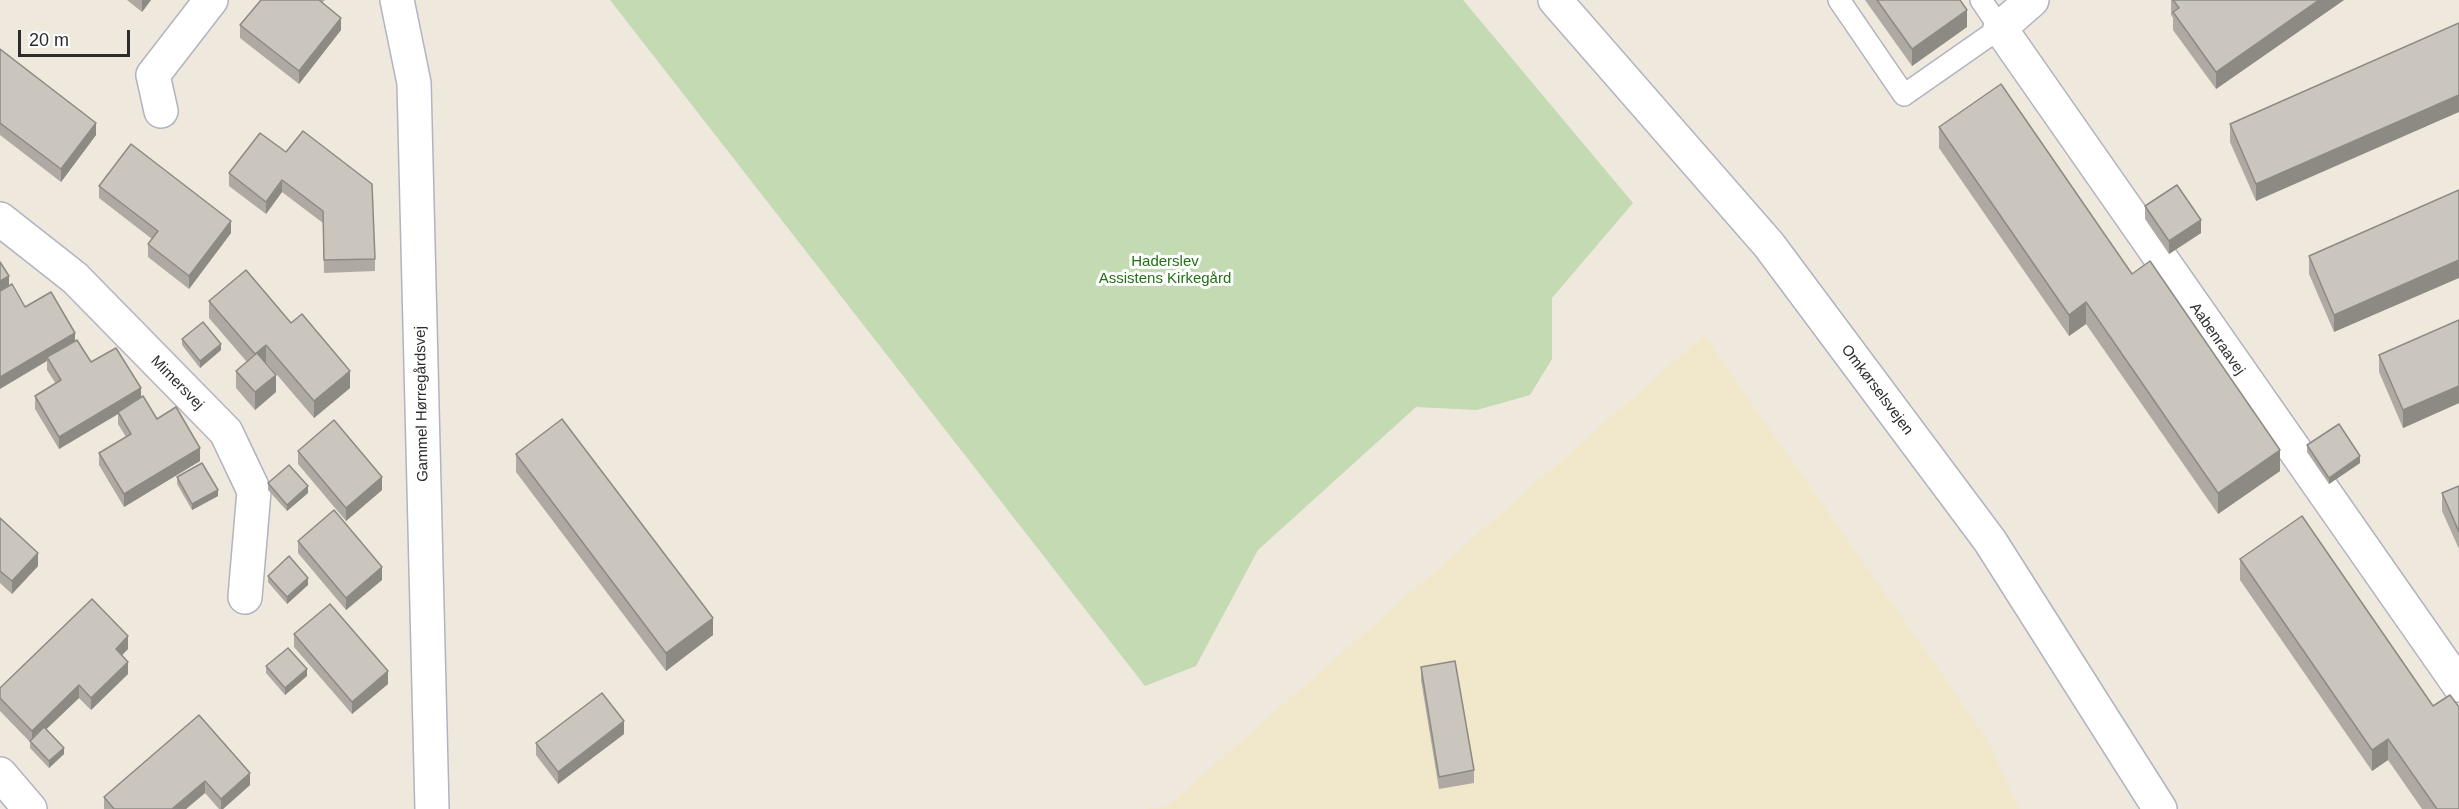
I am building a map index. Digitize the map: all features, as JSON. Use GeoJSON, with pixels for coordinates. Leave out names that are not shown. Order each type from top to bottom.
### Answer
{"type":"FeatureCollection","features":[{"type":"Feature","properties":{"kind":"street"},"geometry":{"type":"LineString","coordinates":[[161,111],[153,75],[211,0]]}},
{"type":"Feature","properties":{"kind":"street","name":"Gammel Hørregårdsvej"},"geometry":{"type":"LineString","coordinates":[[397,0],[414,83],[432,809]]}},
{"type":"Feature","properties":{"kind":"street","name":"Omkørselsvejen"},"geometry":{"type":"LineString","coordinates":[[1555,0],[1769,244],[1990,541],[2160,809]]}},
{"type":"Feature","properties":{"kind":"street"},"geometry":{"type":"LineString","coordinates":[[2000,28],[2032,0]]}},
{"type":"Feature","properties":{"kind":"street","name":"Aabenraavej"},"geometry":{"type":"LineString","coordinates":[[2000,28],[2459,685]]}},
{"type":"Feature","properties":{"kind":"street","name":"Mimersvej"},"geometry":{"type":"LineString","coordinates":[[0,219],[75,278],[226,432],[254,491],[245,597]]}},
{"type":"Feature","properties":{"kind":"street"},"geometry":{"type":"LineString","coordinates":[[0,774],[30,809]]}},
{"type":"Feature","properties":{"kind":"lane"},"geometry":{"type":"LineString","coordinates":[[1839,0],[1904,95],[2000,28],[1981,0]]}},
{"type":"Feature","properties":{"kind":"shaded area"},"geometry":{"type":"Polygon","coordinates":[[[1704,335],[1986,737],[2020,809],[1142,809],[1167,806],[1704,335]]]}},
{"type":"Feature","properties":{"kind":"green space","name":"Haderslev Assistens Kirkegård"},"geometry":{"type":"Polygon","coordinates":[[[610,0],[1463,0],[1633,203],[1552,298],[1552,359],[1530,395],[1477,410],[1416,407],[1258,550],[1196,666],[1145,686],[610,0]]]}},
{"type":"Feature","properties":{"kind":"building"},"geometry":{"type":"Polygon","coordinates":[[[261,0],[319,0],[341,18],[299,71],[240,25],[261,0]]]}},
{"type":"Feature","properties":{"kind":"building"},"geometry":{"type":"Polygon","coordinates":[[[1877,0],[1960,0],[1967,10],[1912,49],[1877,0]]]}},
{"type":"Feature","properties":{"kind":"building"},"geometry":{"type":"Polygon","coordinates":[[[2173,0],[2319,0],[2216,72],[2173,12],[2179,8],[2173,0]]]}},
{"type":"Feature","properties":{"kind":"building"},"geometry":{"type":"Polygon","coordinates":[[[2459,23],[2459,95],[2256,184],[2230,124],[2459,23]]]}},
{"type":"Feature","properties":{"kind":"building"},"geometry":{"type":"Polygon","coordinates":[[[0,49],[96,123],[61,169],[0,123],[0,49]]]}},
{"type":"Feature","properties":{"kind":"building"},"geometry":{"type":"Polygon","coordinates":[[[2001,84],[2132,274],[2150,261],[2280,450],[2218,493],[2086,302],[2069,315],[1939,127],[2001,84]]]}},
{"type":"Feature","properties":{"kind":"building"},"geometry":{"type":"Polygon","coordinates":[[[303,131],[372,184],[375,259],[324,260],[323,211],[282,180],[266,202],[229,173],[260,133],[286,152],[303,131]]]}},
{"type":"Feature","properties":{"kind":"building"},"geometry":{"type":"Polygon","coordinates":[[[131,144],[231,221],[189,276],[148,244],[158,231],[99,186],[131,144]]]}},
{"type":"Feature","properties":{"kind":"building"},"geometry":{"type":"Polygon","coordinates":[[[2177,185],[2201,220],[2169,241],[2145,206],[2177,185]]]}},
{"type":"Feature","properties":{"kind":"building"},"geometry":{"type":"Polygon","coordinates":[[[2459,190],[2459,260],[2334,315],[2309,256],[2459,190]]]}},
{"type":"Feature","properties":{"kind":"building"},"geometry":{"type":"Polygon","coordinates":[[[0,262],[9,276],[0,281],[0,262]]]}},
{"type":"Feature","properties":{"kind":"building"},"geometry":{"type":"Polygon","coordinates":[[[246,270],[291,323],[302,314],[350,371],[314,401],[266,345],[255,354],[209,301],[246,270]]]}},
{"type":"Feature","properties":{"kind":"building"},"geometry":{"type":"Polygon","coordinates":[[[12,284],[25,307],[51,292],[75,333],[0,377],[0,291],[12,284]]]}},
{"type":"Feature","properties":{"kind":"building"},"geometry":{"type":"Polygon","coordinates":[[[2459,320],[2459,386],[2403,410],[2379,355],[2459,320]]]}},
{"type":"Feature","properties":{"kind":"building"},"geometry":{"type":"Polygon","coordinates":[[[203,322],[221,344],[200,361],[182,339],[203,322]]]}},
{"type":"Feature","properties":{"kind":"building"},"geometry":{"type":"Polygon","coordinates":[[[77,340],[91,362],[116,348],[141,388],[59,437],[35,396],[61,380],[47,357],[77,340]]]}},
{"type":"Feature","properties":{"kind":"building"},"geometry":{"type":"Polygon","coordinates":[[[257,353],[276,375],[255,392],[236,371],[257,353]]]}},
{"type":"Feature","properties":{"kind":"building"},"geometry":{"type":"Polygon","coordinates":[[[143,396],[157,419],[176,407],[200,448],[124,494],[99,453],[131,434],[118,412],[143,396]]]}},
{"type":"Feature","properties":{"kind":"building"},"geometry":{"type":"Polygon","coordinates":[[[562,419],[713,618],[666,653],[516,454],[562,419]]]}},
{"type":"Feature","properties":{"kind":"building"},"geometry":{"type":"Polygon","coordinates":[[[334,420],[382,477],[346,508],[298,451],[334,420]]]}},
{"type":"Feature","properties":{"kind":"building"},"geometry":{"type":"Polygon","coordinates":[[[2339,424],[2360,456],[2329,478],[2307,445],[2339,424]]]}},
{"type":"Feature","properties":{"kind":"building"},"geometry":{"type":"Polygon","coordinates":[[[202,463],[218,490],[192,504],[177,477],[202,463]]]}},
{"type":"Feature","properties":{"kind":"building"},"geometry":{"type":"Polygon","coordinates":[[[289,465],[308,486],[287,505],[268,483],[289,465]]]}},
{"type":"Feature","properties":{"kind":"building"},"geometry":{"type":"Polygon","coordinates":[[[2459,486],[2459,532],[2442,493],[2459,486]]]}},
{"type":"Feature","properties":{"kind":"building"},"geometry":{"type":"Polygon","coordinates":[[[334,510],[382,567],[346,598],[298,541],[334,510]]]}},
{"type":"Feature","properties":{"kind":"building"},"geometry":{"type":"Polygon","coordinates":[[[2302,516],[2433,706],[2450,695],[2459,707],[2459,809],[2437,809],[2388,739],[2372,750],[2240,559],[2302,516]]]}},
{"type":"Feature","properties":{"kind":"building"},"geometry":{"type":"Polygon","coordinates":[[[0,518],[38,553],[12,581],[0,571],[0,518]]]}},
{"type":"Feature","properties":{"kind":"building"},"geometry":{"type":"Polygon","coordinates":[[[289,556],[308,578],[287,597],[268,576],[289,556]]]}},
{"type":"Feature","properties":{"kind":"building"},"geometry":{"type":"Polygon","coordinates":[[[92,599],[128,636],[116,649],[128,662],[91,698],[79,685],[32,731],[0,698],[0,688],[92,599]]]}},
{"type":"Feature","properties":{"kind":"building"},"geometry":{"type":"Polygon","coordinates":[[[330,604],[388,671],[352,702],[294,634],[330,604]]]}},
{"type":"Feature","properties":{"kind":"building"},"geometry":{"type":"Polygon","coordinates":[[[288,648],[307,669],[285,688],[266,666],[288,648]]]}},
{"type":"Feature","properties":{"kind":"building"},"geometry":{"type":"Polygon","coordinates":[[[1455,661],[1474,770],[1439,777],[1421,667],[1455,661]]]}},
{"type":"Feature","properties":{"kind":"building"},"geometry":{"type":"Polygon","coordinates":[[[602,693],[624,721],[558,772],[536,743],[602,693]]]}},
{"type":"Feature","properties":{"kind":"building"},"geometry":{"type":"Polygon","coordinates":[[[199,715],[250,773],[221,799],[205,781],[172,809],[114,809],[104,797],[199,715]]]}},
{"type":"Feature","properties":{"kind":"building"},"geometry":{"type":"Polygon","coordinates":[[[44,727],[64,748],[49,761],[30,741],[44,727]]]}}]}
